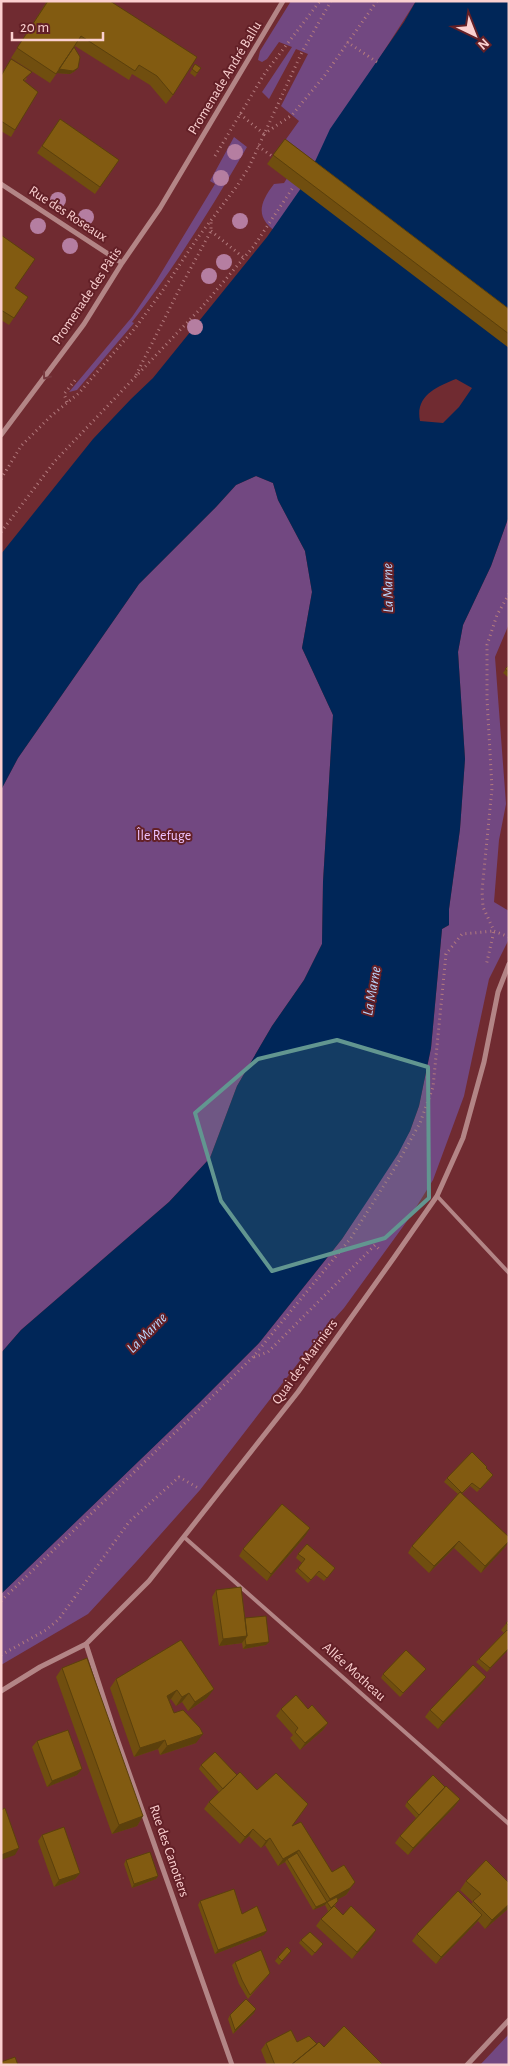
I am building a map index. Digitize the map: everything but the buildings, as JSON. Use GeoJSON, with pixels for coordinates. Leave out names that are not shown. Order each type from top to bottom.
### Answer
{"type":"FeatureCollection","features":[{"type":"Feature","properties":{"kind":"street","name":"Promenade André Ballu"},"geometry":{"type":"LineString","coordinates":[[186,165],[283,1]]}},
{"type":"Feature","properties":{"kind":"street","name":"Promenade des Pâtis"},"geometry":{"type":"LineString","coordinates":[[1,435],[84,324],[186,165]]}},
{"type":"Feature","properties":{"kind":"street","name":"Rue des Roseaux"},"geometry":{"type":"LineString","coordinates":[[1,184],[122,263]]}},
{"type":"Feature","properties":{"kind":"street","name":"Quai des Mariniers"},"geometry":{"type":"LineString","coordinates":[[1,1691],[40,1667],[86,1644],[149,1581],[298,1392],[393,1259],[437,1196],[463,1138],[479,1082],[498,992],[509,964]]}},
{"type":"Feature","properties":{"kind":"street","name":"Rue des Canotiers"},"geometry":{"type":"LineString","coordinates":[[86,1644],[115,1733],[232,2065]]}},
{"type":"Feature","properties":{"kind":"street"},"geometry":{"type":"LineString","coordinates":[[467,2065],[509,2020]]}},
{"type":"Feature","properties":{"kind":"lane"},"geometry":{"type":"LineString","coordinates":[[437,1196],[509,1273]]}},
{"type":"Feature","properties":{"kind":"lane","name":"Allée Motheau"},"geometry":{"type":"LineString","coordinates":[[184,1537],[509,1824]]}},
{"type":"Feature","properties":{"kind":"path"},"geometry":{"type":"LineString","coordinates":[[213,160],[265,73],[320,1]]}},
{"type":"Feature","properties":{"kind":"path"},"geometry":{"type":"LineString","coordinates":[[1,479],[21,446],[79,393],[136,327],[164,290],[196,240],[211,222],[249,167],[302,52],[331,1]]}},
{"type":"Feature","properties":{"kind":"path"},"geometry":{"type":"LineString","coordinates":[[264,134],[292,115],[325,75],[377,1]]}},
{"type":"Feature","properties":{"kind":"path"},"geometry":{"type":"LineString","coordinates":[[347,42],[380,64]]}},
{"type":"Feature","properties":{"kind":"path"},"geometry":{"type":"LineString","coordinates":[[240,114],[264,134]]}},
{"type":"Feature","properties":{"kind":"path"},"geometry":{"type":"LineString","coordinates":[[258,146],[280,162]]}},
{"type":"Feature","properties":{"kind":"path"},"geometry":{"type":"LineString","coordinates":[[1,532],[55,460],[134,380],[202,307],[244,258],[294,186]]}},
{"type":"Feature","properties":{"kind":"path"},"geometry":{"type":"LineString","coordinates":[[134,380],[211,231],[211,222]]}},
{"type":"Feature","properties":{"kind":"path"},"geometry":{"type":"LineString","coordinates":[[211,231],[244,258]]}},
{"type":"Feature","properties":{"kind":"path"},"geometry":{"type":"LineString","coordinates":[[67,402],[64,394],[76,379]]}},
{"type":"Feature","properties":{"kind":"path"},"geometry":{"type":"LineString","coordinates":[[486,968],[494,931],[483,907],[482,891],[492,788],[487,698],[487,645],[497,615],[509,594]]}},
{"type":"Feature","properties":{"kind":"path"},"geometry":{"type":"LineString","coordinates":[[1,1601],[253,1357],[351,1238],[396,1166],[420,1123],[433,1087],[446,954],[462,934],[494,931],[509,937]]}},
{"type":"Feature","properties":{"kind":"path"},"geometry":{"type":"LineString","coordinates":[[253,1357],[268,1352],[374,1246],[393,1259]]}},
{"type":"Feature","properties":{"kind":"path"},"geometry":{"type":"LineString","coordinates":[[375,1258],[381,1250]]}},
{"type":"Feature","properties":{"kind":"path"},"geometry":{"type":"LineString","coordinates":[[1,1655],[46,1630],[59,1618],[129,1522],[179,1477],[204,1492]]}},
{"type":"Feature","properties":{"kind":"highlighted area"},"geometry":{"type":"Polygon","coordinates":[[[337,1040],[428,1067],[429,1198],[385,1238],[272,1271],[221,1201],[195,1113],[258,1059],[337,1040]]]}},
{"type":"Feature","properties":{"kind":"green space"},"geometry":{"type":"Polygon","coordinates":[[[291,1],[416,1],[375,65],[281,235],[267,224],[263,218],[262,206],[264,199],[274,184],[284,183],[297,163],[279,149],[299,121],[281,106],[308,54],[296,49],[269,99],[262,92],[292,47],[279,42],[267,59],[262,62],[258,60],[260,51],[291,1]]]}},
{"type":"Feature","properties":{"kind":"green space"},"geometry":{"type":"Polygon","coordinates":[[[234,137],[247,147],[193,236],[132,322],[134,323],[77,390],[69,392],[132,317],[155,283],[215,184],[210,181],[234,137]]]}},
{"type":"Feature","properties":{"kind":"green space","name":"Île Refuge"},"geometry":{"type":"Polygon","coordinates":[[[256,476],[273,483],[278,500],[305,551],[312,592],[302,648],[333,715],[323,882],[322,944],[304,980],[272,1026],[237,1086],[210,1158],[169,1202],[21,1330],[1,1353],[1,790],[18,758],[139,584],[236,485],[256,476]]]}},
{"type":"Feature","properties":{"kind":"green space"},"geometry":{"type":"Polygon","coordinates":[[[509,516],[509,624],[495,657],[506,804],[499,840],[494,902],[509,911],[509,939],[489,979],[464,1096],[433,1180],[410,1217],[344,1308],[319,1336],[200,1490],[136,1562],[88,1614],[1,1665],[1,1594],[259,1343],[342,1239],[410,1131],[419,1106],[431,1048],[442,929],[449,925],[449,909],[460,829],[465,759],[458,652],[463,625],[491,566],[509,516]]]}},
{"type":"Feature","properties":{"kind":"green space"},"geometry":{"type":"Polygon","coordinates":[[[509,2034],[509,2065],[480,2065],[509,2034]]]}},
{"type":"Feature","properties":{"kind":"water","name":"La Marne"},"geometry":{"type":"Polygon","coordinates":[[[416,1],[509,1],[509,516],[491,566],[463,625],[458,652],[465,759],[460,829],[449,909],[449,925],[442,929],[431,1048],[419,1106],[410,1131],[398,1154],[342,1239],[259,1343],[1,1594],[1,1353],[21,1330],[169,1202],[210,1158],[237,1086],[272,1026],[304,980],[322,944],[323,882],[333,715],[302,648],[312,592],[305,551],[278,500],[273,483],[256,476],[236,485],[139,584],[18,758],[1,790],[1,554],[93,439],[153,378],[267,237],[306,181],[330,129],[404,22],[416,1]],[[456,379],[441,385],[424,399],[419,412],[420,421],[443,423],[459,407],[472,388],[456,379]]]}}]}
